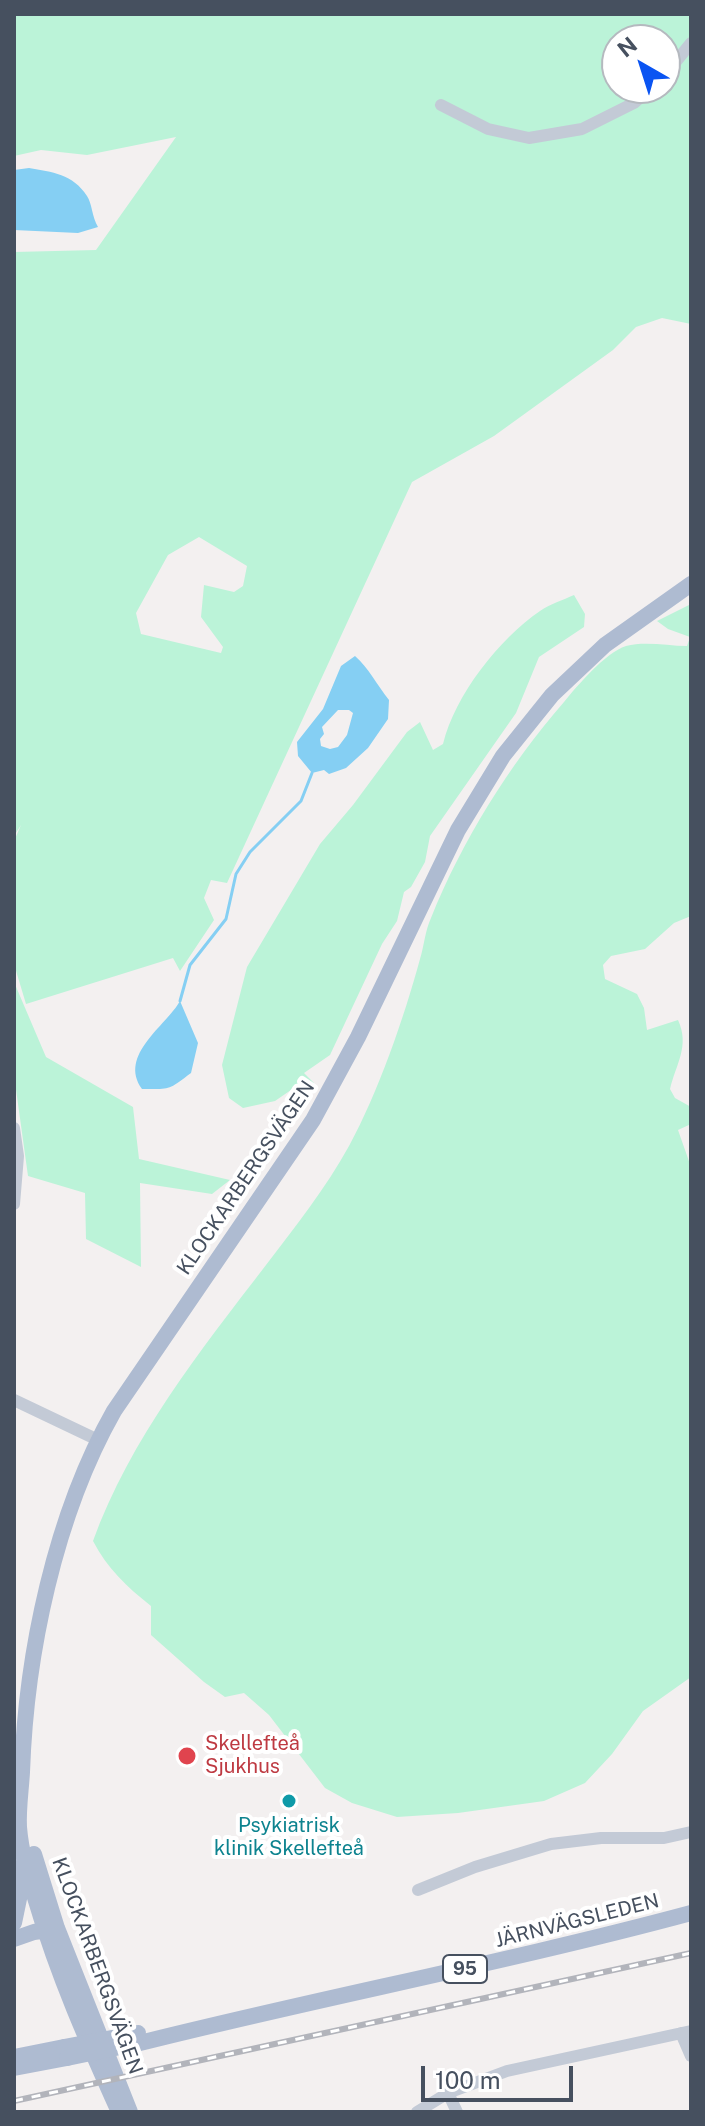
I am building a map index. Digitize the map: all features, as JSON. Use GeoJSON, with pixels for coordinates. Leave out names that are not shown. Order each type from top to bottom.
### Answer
{"type":"FeatureCollection","features":[{"type":"Feature","properties":{"kind":"main road","name":"KLOCKARBERGSVÄGEN"},"geometry":{"type":"LineString","coordinates":[[119,2112],[63,1985],[21,1785],[18,1753],[51,1570],[68,1515],[98,1440],[190,1298],[313,1120],[358,1037],[458,830],[503,756],[552,695],[605,645],[691,584]]}},
{"type":"Feature","properties":{"kind":"main road","name":"KLOCKARBERGSVÄGEN"},"geometry":{"type":"LineString","coordinates":[[21,1785],[19,1825],[26,1867],[130,2112]]}},
{"type":"Feature","properties":{"kind":"main road"},"geometry":{"type":"LineString","coordinates":[[14,1923],[20,1894],[19,1825]]}},
{"type":"Feature","properties":{"kind":"main road","name":"JÄRNVÄGSLEDEN"},"geometry":{"type":"LineString","coordinates":[[14,2057],[66,2052],[238,2019],[572,1945],[691,1913]]}},
{"type":"Feature","properties":{"kind":"main road"},"geometry":{"type":"LineString","coordinates":[[14,1939],[51,1930]]}},
{"type":"Feature","properties":{"kind":"main road"},"geometry":{"type":"LineString","coordinates":[[14,1948],[37,1940],[51,1930]]}},
{"type":"Feature","properties":{"kind":"main road","name":"JÄRNVÄGSLEDEN"},"geometry":{"type":"LineString","coordinates":[[14,2068],[66,2052]]}},
{"type":"Feature","properties":{"kind":"street"},"geometry":{"type":"LineString","coordinates":[[441,105],[488,129],[529,138],[582,129],[632,104]]}},
{"type":"Feature","properties":{"kind":"street"},"geometry":{"type":"LineString","coordinates":[[14,1128],[18,1156],[14,1204]]}},
{"type":"Feature","properties":{"kind":"street"},"geometry":{"type":"LineString","coordinates":[[14,1400],[98,1440]]}},
{"type":"Feature","properties":{"kind":"street"},"geometry":{"type":"LineString","coordinates":[[418,1890],[505,1856],[551,1844],[601,1838],[664,1838],[691,1832]]}},
{"type":"Feature","properties":{"kind":"street"},"geometry":{"type":"LineString","coordinates":[[417,2112],[448,2093],[507,2071],[686,2032],[691,2056]]}},
{"type":"Feature","properties":{"kind":"street"},"geometry":{"type":"LineString","coordinates":[[448,2093],[457,2112]]}},
{"type":"Feature","properties":{"kind":"green space"},"geometry":{"type":"Polygon","coordinates":[[[14,14],[691,14],[691,324],[662,318],[636,327],[613,350],[494,436],[412,482],[227,883],[211,880],[204,898],[214,920],[180,971],[173,958],[26,1004],[14,964],[14,841],[21,825],[14,836],[14,252],[96,250],[176,137],[87,155],[41,150],[14,156],[14,14]],[[199,537],[168,555],[136,613],[141,634],[221,653],[223,647],[201,617],[204,585],[234,592],[243,586],[247,566],[199,537]]]}},
{"type":"Feature","properties":{"kind":"green space"},"geometry":{"type":"Polygon","coordinates":[[[574,595],[585,614],[584,627],[539,657],[516,713],[430,836],[425,862],[411,887],[404,892],[397,921],[382,944],[330,1055],[304,1073],[314,1083],[310,1091],[291,1090],[275,1101],[243,1108],[229,1098],[222,1065],[247,967],[320,844],[407,732],[420,722],[433,750],[443,744],[457,706],[494,652],[540,611],[574,595]]]}},
{"type":"Feature","properties":{"kind":"green space"},"geometry":{"type":"Polygon","coordinates":[[[691,604],[691,916],[674,923],[645,949],[611,956],[603,965],[605,979],[637,994],[644,1008],[647,1030],[678,1020],[683,1038],[670,1089],[675,1098],[691,1107],[691,1124],[678,1130],[691,1167],[691,1677],[643,1711],[612,1754],[585,1783],[544,1801],[458,1813],[397,1817],[352,1803],[325,1788],[269,1715],[244,1693],[225,1697],[151,1635],[151,1606],[118,1576],[93,1541],[126,1467],[169,1397],[310,1207],[349,1146],[389,1055],[414,982],[429,923],[457,861],[488,805],[544,726],[609,655],[633,645],[687,646],[690,637],[657,621],[691,604]]]}},
{"type":"Feature","properties":{"kind":"green space"},"geometry":{"type":"Polygon","coordinates":[[[14,982],[46,1057],[133,1107],[139,1159],[230,1180],[212,1194],[140,1183],[141,1267],[86,1239],[85,1193],[28,1176],[14,1075],[14,982]]]}},
{"type":"Feature","properties":{"kind":"water"},"geometry":{"type":"Polygon","coordinates":[[[29,168],[61,175],[75,183],[89,199],[98,227],[78,233],[14,230],[14,170],[29,168]]]}},
{"type":"Feature","properties":{"kind":"water"},"geometry":{"type":"Polygon","coordinates":[[[355,656],[360,660],[389,700],[388,719],[368,748],[346,768],[329,774],[324,770],[312,773],[298,756],[297,742],[323,709],[341,666],[355,656]],[[338,710],[322,727],[321,746],[330,749],[338,747],[347,735],[353,713],[338,710]]]}},
{"type":"Feature","properties":{"kind":"water"},"geometry":{"type":"Polygon","coordinates":[[[180,1001],[198,1043],[191,1073],[168,1088],[142,1089],[136,1076],[140,1053],[180,1001]]]}},
{"type":"Feature","properties":{"kind":"waterway"},"geometry":{"type":"LineString","coordinates":[[180,1001],[190,965],[226,919],[236,874],[250,852],[301,801],[312,773]]}},
{"type":"Feature","properties":{"kind":"railway"},"geometry":{"type":"LineString","coordinates":[[14,2101],[691,1953]]}},
{"type":"Feature","properties":{"kind":"place","name":"Skellefteå Sjukhus"},"geometry":{"type":"Point","coordinates":[187,1756]}},
{"type":"Feature","properties":{"kind":"place","name":"Psykiatrisk klinik Skellefteå"},"geometry":{"type":"Point","coordinates":[289,1801]}}]}
